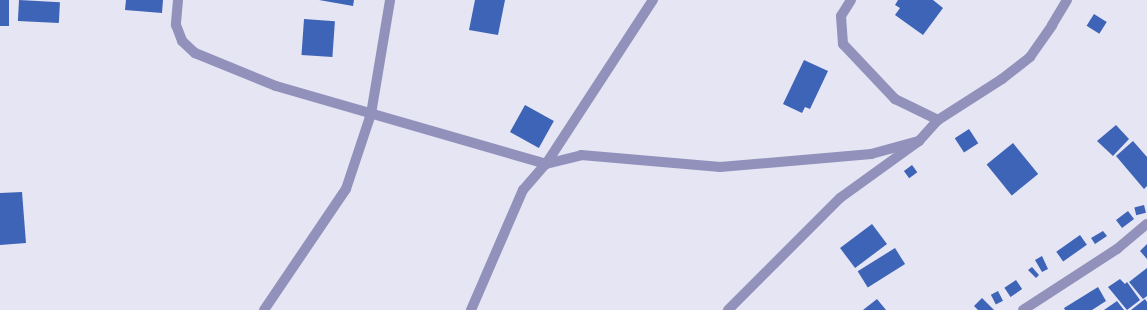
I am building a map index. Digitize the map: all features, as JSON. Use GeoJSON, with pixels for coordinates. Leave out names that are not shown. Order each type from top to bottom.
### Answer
{"type":"FeatureCollection","features":[{"type":"Feature","properties":{"kind":"street"},"geometry":{"type":"LineString","coordinates":[[178,0],[176,25],[182,41],[195,53],[276,86],[546,164],[581,155],[720,167],[871,154],[919,141]]}},
{"type":"Feature","properties":{"kind":"street"},"geometry":{"type":"LineString","coordinates":[[264,310],[346,189],[371,114],[390,0]]}},
{"type":"Feature","properties":{"kind":"street"},"geometry":{"type":"LineString","coordinates":[[471,310],[523,190],[546,164],[654,0]]}},
{"type":"Feature","properties":{"kind":"street"},"geometry":{"type":"LineString","coordinates":[[851,0],[841,16],[843,44],[895,99],[938,120]]}},
{"type":"Feature","properties":{"kind":"street"},"geometry":{"type":"LineString","coordinates":[[728,310],[840,198],[919,141],[938,120],[1002,79],[1030,57],[1067,0]]}},
{"type":"Feature","properties":{"kind":"street"},"geometry":{"type":"LineString","coordinates":[[1023,310],[1117,249],[1147,224]]}},
{"type":"Feature","properties":{"kind":"building"},"geometry":{"type":"Polygon","coordinates":[[[0,0],[9,0],[9,26],[0,26],[0,0]]]}},
{"type":"Feature","properties":{"kind":"building"},"geometry":{"type":"Polygon","coordinates":[[[19,0],[60,2],[59,23],[18,21],[19,0]]]}},
{"type":"Feature","properties":{"kind":"building"},"geometry":{"type":"Polygon","coordinates":[[[126,0],[163,0],[162,13],[125,10],[126,0]]]}},
{"type":"Feature","properties":{"kind":"building"},"geometry":{"type":"Polygon","coordinates":[[[319,0],[354,0],[353,6],[319,0]]]}},
{"type":"Feature","properties":{"kind":"building"},"geometry":{"type":"Polygon","coordinates":[[[475,0],[505,0],[498,35],[469,30],[475,0]]]}},
{"type":"Feature","properties":{"kind":"building"},"geometry":{"type":"Polygon","coordinates":[[[898,0],[933,0],[943,8],[923,35],[895,15],[900,8],[895,5],[898,0]]]}},
{"type":"Feature","properties":{"kind":"building"},"geometry":{"type":"Polygon","coordinates":[[[1094,14],[1107,22],[1099,34],[1087,26],[1094,14]]]}},
{"type":"Feature","properties":{"kind":"building"},"geometry":{"type":"Polygon","coordinates":[[[304,19],[335,21],[332,57],[301,55],[304,19]]]}},
{"type":"Feature","properties":{"kind":"building"},"geometry":{"type":"Polygon","coordinates":[[[804,60],[828,71],[810,109],[805,107],[802,113],[783,104],[804,60]]]}},
{"type":"Feature","properties":{"kind":"building"},"geometry":{"type":"Polygon","coordinates":[[[525,105],[554,121],[539,148],[510,132],[525,105]]]}},
{"type":"Feature","properties":{"kind":"building"},"geometry":{"type":"Polygon","coordinates":[[[1116,125],[1129,139],[1113,156],[1097,141],[1116,125]]]}},
{"type":"Feature","properties":{"kind":"building"},"geometry":{"type":"Polygon","coordinates":[[[969,129],[978,143],[964,153],[955,138],[969,129]]]}},
{"type":"Feature","properties":{"kind":"building"},"geometry":{"type":"Polygon","coordinates":[[[1133,141],[1147,157],[1147,186],[1144,189],[1116,156],[1133,141]]]}},
{"type":"Feature","properties":{"kind":"building"},"geometry":{"type":"Polygon","coordinates":[[[1013,143],[1038,174],[1012,195],[987,164],[1013,143]]]}},
{"type":"Feature","properties":{"kind":"building"},"geometry":{"type":"Polygon","coordinates":[[[912,165],[917,172],[909,178],[904,171],[912,165]]]}},
{"type":"Feature","properties":{"kind":"building"},"geometry":{"type":"Polygon","coordinates":[[[22,192],[26,243],[0,245],[0,193],[22,192]]]}},
{"type":"Feature","properties":{"kind":"building"},"geometry":{"type":"Polygon","coordinates":[[[1144,205],[1146,213],[1136,215],[1134,207],[1144,205]]]}},
{"type":"Feature","properties":{"kind":"building"},"geometry":{"type":"Polygon","coordinates":[[[1128,211],[1134,219],[1122,228],[1116,220],[1128,211]]]}},
{"type":"Feature","properties":{"kind":"building"},"geometry":{"type":"Polygon","coordinates":[[[872,224],[887,244],[855,268],[840,248],[872,224]]]}},
{"type":"Feature","properties":{"kind":"building"},"geometry":{"type":"Polygon","coordinates":[[[1103,231],[1107,236],[1095,244],[1091,238],[1103,231]]]}},
{"type":"Feature","properties":{"kind":"building"},"geometry":{"type":"Polygon","coordinates":[[[1080,235],[1087,245],[1063,261],[1056,252],[1080,235]]]}},
{"type":"Feature","properties":{"kind":"building"},"geometry":{"type":"Polygon","coordinates":[[[1147,244],[1147,259],[1140,251],[1147,244]]]}},
{"type":"Feature","properties":{"kind":"building"},"geometry":{"type":"Polygon","coordinates":[[[895,248],[905,264],[868,287],[858,271],[895,248]]]}},
{"type":"Feature","properties":{"kind":"building"},"geometry":{"type":"Polygon","coordinates":[[[1042,256],[1048,269],[1042,272],[1035,260],[1042,256]]]}},
{"type":"Feature","properties":{"kind":"building"},"geometry":{"type":"Polygon","coordinates":[[[1032,267],[1039,275],[1036,278],[1028,270],[1032,267]]]}},
{"type":"Feature","properties":{"kind":"building"},"geometry":{"type":"Polygon","coordinates":[[[1147,268],[1147,296],[1143,299],[1129,282],[1147,268]]]}},
{"type":"Feature","properties":{"kind":"building"},"geometry":{"type":"Polygon","coordinates":[[[1120,279],[1125,284],[1127,282],[1140,300],[1127,310],[1108,287],[1120,279]]]}},
{"type":"Feature","properties":{"kind":"building"},"geometry":{"type":"Polygon","coordinates":[[[1016,280],[1022,289],[1011,297],[1004,288],[1016,280]]]}},
{"type":"Feature","properties":{"kind":"building"},"geometry":{"type":"Polygon","coordinates":[[[1098,287],[1106,301],[1092,310],[1065,310],[1064,308],[1098,287]]]}},
{"type":"Feature","properties":{"kind":"building"},"geometry":{"type":"Polygon","coordinates":[[[998,291],[1003,301],[996,304],[991,295],[998,291]]]}},
{"type":"Feature","properties":{"kind":"building"},"geometry":{"type":"Polygon","coordinates":[[[982,298],[994,310],[978,310],[974,306],[982,298]]]}},
{"type":"Feature","properties":{"kind":"building"},"geometry":{"type":"Polygon","coordinates":[[[877,299],[886,310],[863,310],[877,299]]]}},
{"type":"Feature","properties":{"kind":"building"},"geometry":{"type":"Polygon","coordinates":[[[1145,299],[1147,302],[1147,310],[1131,310],[1145,299]]]}},
{"type":"Feature","properties":{"kind":"building"},"geometry":{"type":"Polygon","coordinates":[[[1117,301],[1124,310],[1104,310],[1117,301]]]}}]}
